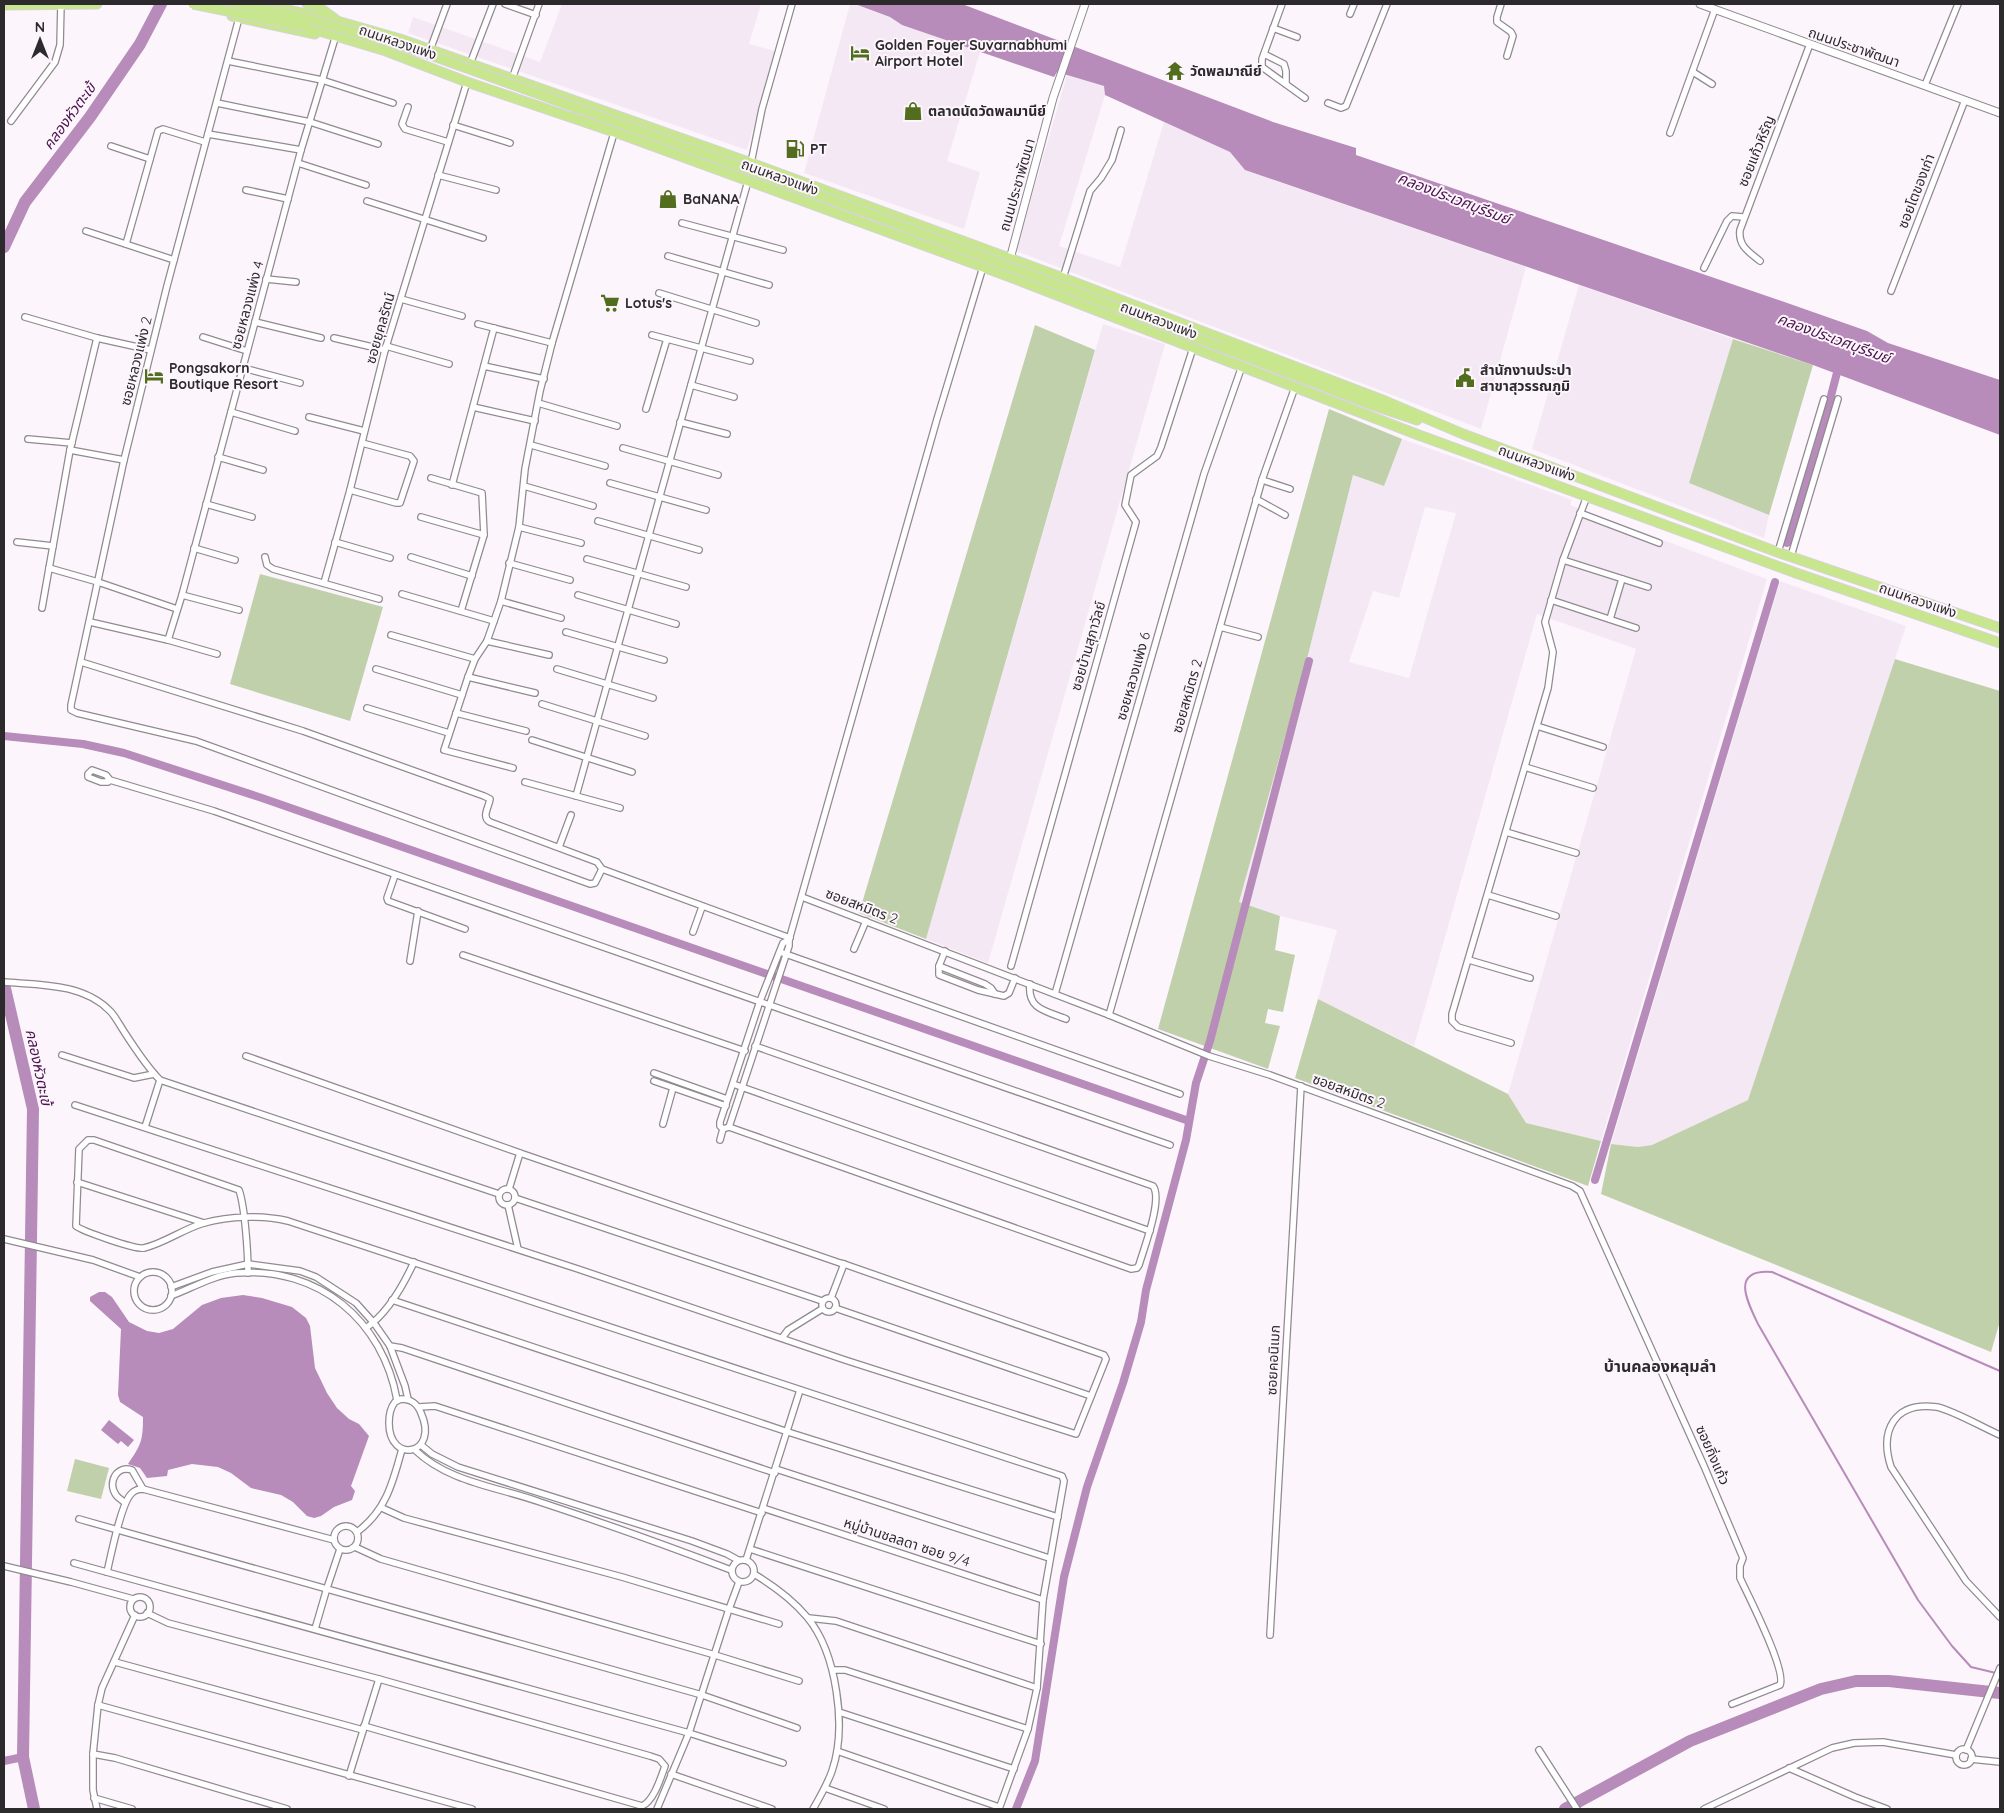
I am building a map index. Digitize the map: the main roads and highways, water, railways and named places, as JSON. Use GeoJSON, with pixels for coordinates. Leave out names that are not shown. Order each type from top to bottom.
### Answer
{"type":"FeatureCollection","features":[{"type":"Feature","properties":{"kind":"main road"},"geometry":{"type":"LineString","coordinates":[[4,5],[97,4]]}},
{"type":"Feature","properties":{"kind":"main road","name":"ถนนหลวงแพ่ง"},"geometry":{"type":"LineString","coordinates":[[193,4],[306,26],[336,35],[748,180],[1005,275],[1295,387],[1586,496],[1796,573],[2000,643]]}},
{"type":"Feature","properties":{"kind":"main road"},"geometry":{"type":"LineString","coordinates":[[208,4],[210,11],[238,18],[305,32],[336,35]]}},
{"type":"Feature","properties":{"kind":"main road"},"geometry":{"type":"LineString","coordinates":[[221,4],[304,21],[357,37],[825,202],[879,223],[909,240]]}},
{"type":"Feature","properties":{"kind":"main road"},"geometry":{"type":"LineString","coordinates":[[241,4],[309,19],[428,54],[873,215],[1372,405],[1463,434]]}},
{"type":"Feature","properties":{"kind":"main road","name":"ถนนหลวงแพ่ง"},"geometry":{"type":"LineString","coordinates":[[262,4],[337,21],[430,50],[751,163],[1063,278],[1392,404],[1463,434],[1778,552],[2000,628]]}},
{"type":"Feature","properties":{"kind":"main road"},"geometry":{"type":"LineString","coordinates":[[307,4],[317,6],[337,21]]}},
{"type":"Feature","properties":{"kind":"main road"},"geometry":{"type":"LineString","coordinates":[[1005,275],[1010,259]]}},
{"type":"Feature","properties":{"kind":"water","name":"คลองประเวศบุรีรมย์"},"geometry":{"type":"Polygon","coordinates":[[[855,4],[962,4],[1273,122],[1356,148],[1356,155],[1793,305],[1867,331],[1888,343],[2000,380],[2000,435],[1813,365],[1245,170],[1230,152],[1105,95],[1104,86],[1057,72],[1054,77],[902,25],[890,17],[855,4]]]}},
{"type":"Feature","properties":{"kind":"water"},"geometry":{"type":"Polygon","coordinates":[[[99,1292],[105,1292],[112,1297],[129,1322],[147,1331],[159,1333],[173,1329],[202,1305],[221,1298],[243,1295],[262,1298],[292,1307],[306,1318],[310,1326],[315,1368],[327,1393],[337,1408],[349,1419],[359,1424],[369,1436],[351,1486],[355,1491],[352,1500],[314,1518],[307,1516],[293,1502],[281,1495],[251,1488],[231,1473],[218,1467],[192,1464],[168,1470],[167,1476],[147,1478],[140,1468],[128,1464],[140,1442],[143,1417],[120,1402],[118,1395],[121,1329],[90,1301],[90,1297],[99,1292]]]}},
{"type":"Feature","properties":{"kind":"water"},"geometry":{"type":"Polygon","coordinates":[[[109,1420],[134,1440],[128,1447],[121,1441],[118,1444],[101,1430],[109,1420]]]}},
{"type":"Feature","properties":{"kind":"waterway","name":"คลองหัวตะเข้"},"geometry":{"type":"LineString","coordinates":[[4,247],[25,202],[90,117],[140,44],[161,4]]}},
{"type":"Feature","properties":{"kind":"waterway"},"geometry":{"type":"LineString","coordinates":[[1787,543],[1818,446],[1839,365]]}},
{"type":"Feature","properties":{"kind":"waterway"},"geometry":{"type":"LineString","coordinates":[[1595,1180],[1775,582]]}},
{"type":"Feature","properties":{"kind":"waterway"},"geometry":{"type":"LineString","coordinates":[[1016,1809],[1035,1761],[1064,1577],[1087,1487],[1123,1383],[1141,1322],[1146,1290],[1186,1140],[1196,1083],[1210,1041],[1309,661]]}},
{"type":"Feature","properties":{"kind":"waterway"},"geometry":{"type":"LineString","coordinates":[[4,736],[83,744],[124,753],[262,798],[1186,1120]]}},
{"type":"Feature","properties":{"kind":"waterway","name":"คลองหัวตะเข้"},"geometry":{"type":"LineString","coordinates":[[4,984],[33,1109],[23,1757],[34,1809]]}},
{"type":"Feature","properties":{"kind":"waterway"},"geometry":{"type":"LineString","coordinates":[[1996,1673],[1971,1667],[1952,1646],[1918,1600],[1758,1324],[1747,1297],[1746,1281],[1759,1272],[1772,1272],[2000,1371]]}},
{"type":"Feature","properties":{"kind":"waterway"},"geometry":{"type":"LineString","coordinates":[[1565,1809],[1690,1741],[1821,1689],[1856,1681],[1889,1681],[2000,1693]]}},
{"type":"Feature","properties":{"kind":"waterway"},"geometry":{"type":"LineString","coordinates":[[4,1761],[23,1757]]}},
{"type":"Feature","properties":{"kind":"place","name":"Golden Foyer Suvarnabhumi Airport Hotel"},"geometry":{"type":"Point","coordinates":[860,53]}},
{"type":"Feature","properties":{"kind":"place","name":"วัดพลมาณีย์"},"geometry":{"type":"Point","coordinates":[1175,71]}},
{"type":"Feature","properties":{"kind":"place","name":"ตลาดนัดวัดพลมานีย์"},"geometry":{"type":"Point","coordinates":[913,111]}},
{"type":"Feature","properties":{"kind":"place","name":"PT"},"geometry":{"type":"Point","coordinates":[795,149]}},
{"type":"Feature","properties":{"kind":"place","name":"BaNANA"},"geometry":{"type":"Point","coordinates":[668,199]}},
{"type":"Feature","properties":{"kind":"place","name":"Lotus's"},"geometry":{"type":"Point","coordinates":[610,303]}},
{"type":"Feature","properties":{"kind":"place","name":"Pongsakorn Boutique Resort"},"geometry":{"type":"Point","coordinates":[154,376]}},
{"type":"Feature","properties":{"kind":"place","name":"สำนักงานประปา สาขาสุวรรณภูมิ"},"geometry":{"type":"Point","coordinates":[1465,378]}},
{"type":"Feature","properties":{"kind":"district","name":"บ้านคลองหลุมลำ"},"geometry":{"type":"Point","coordinates":[1660,1366]}}]}
